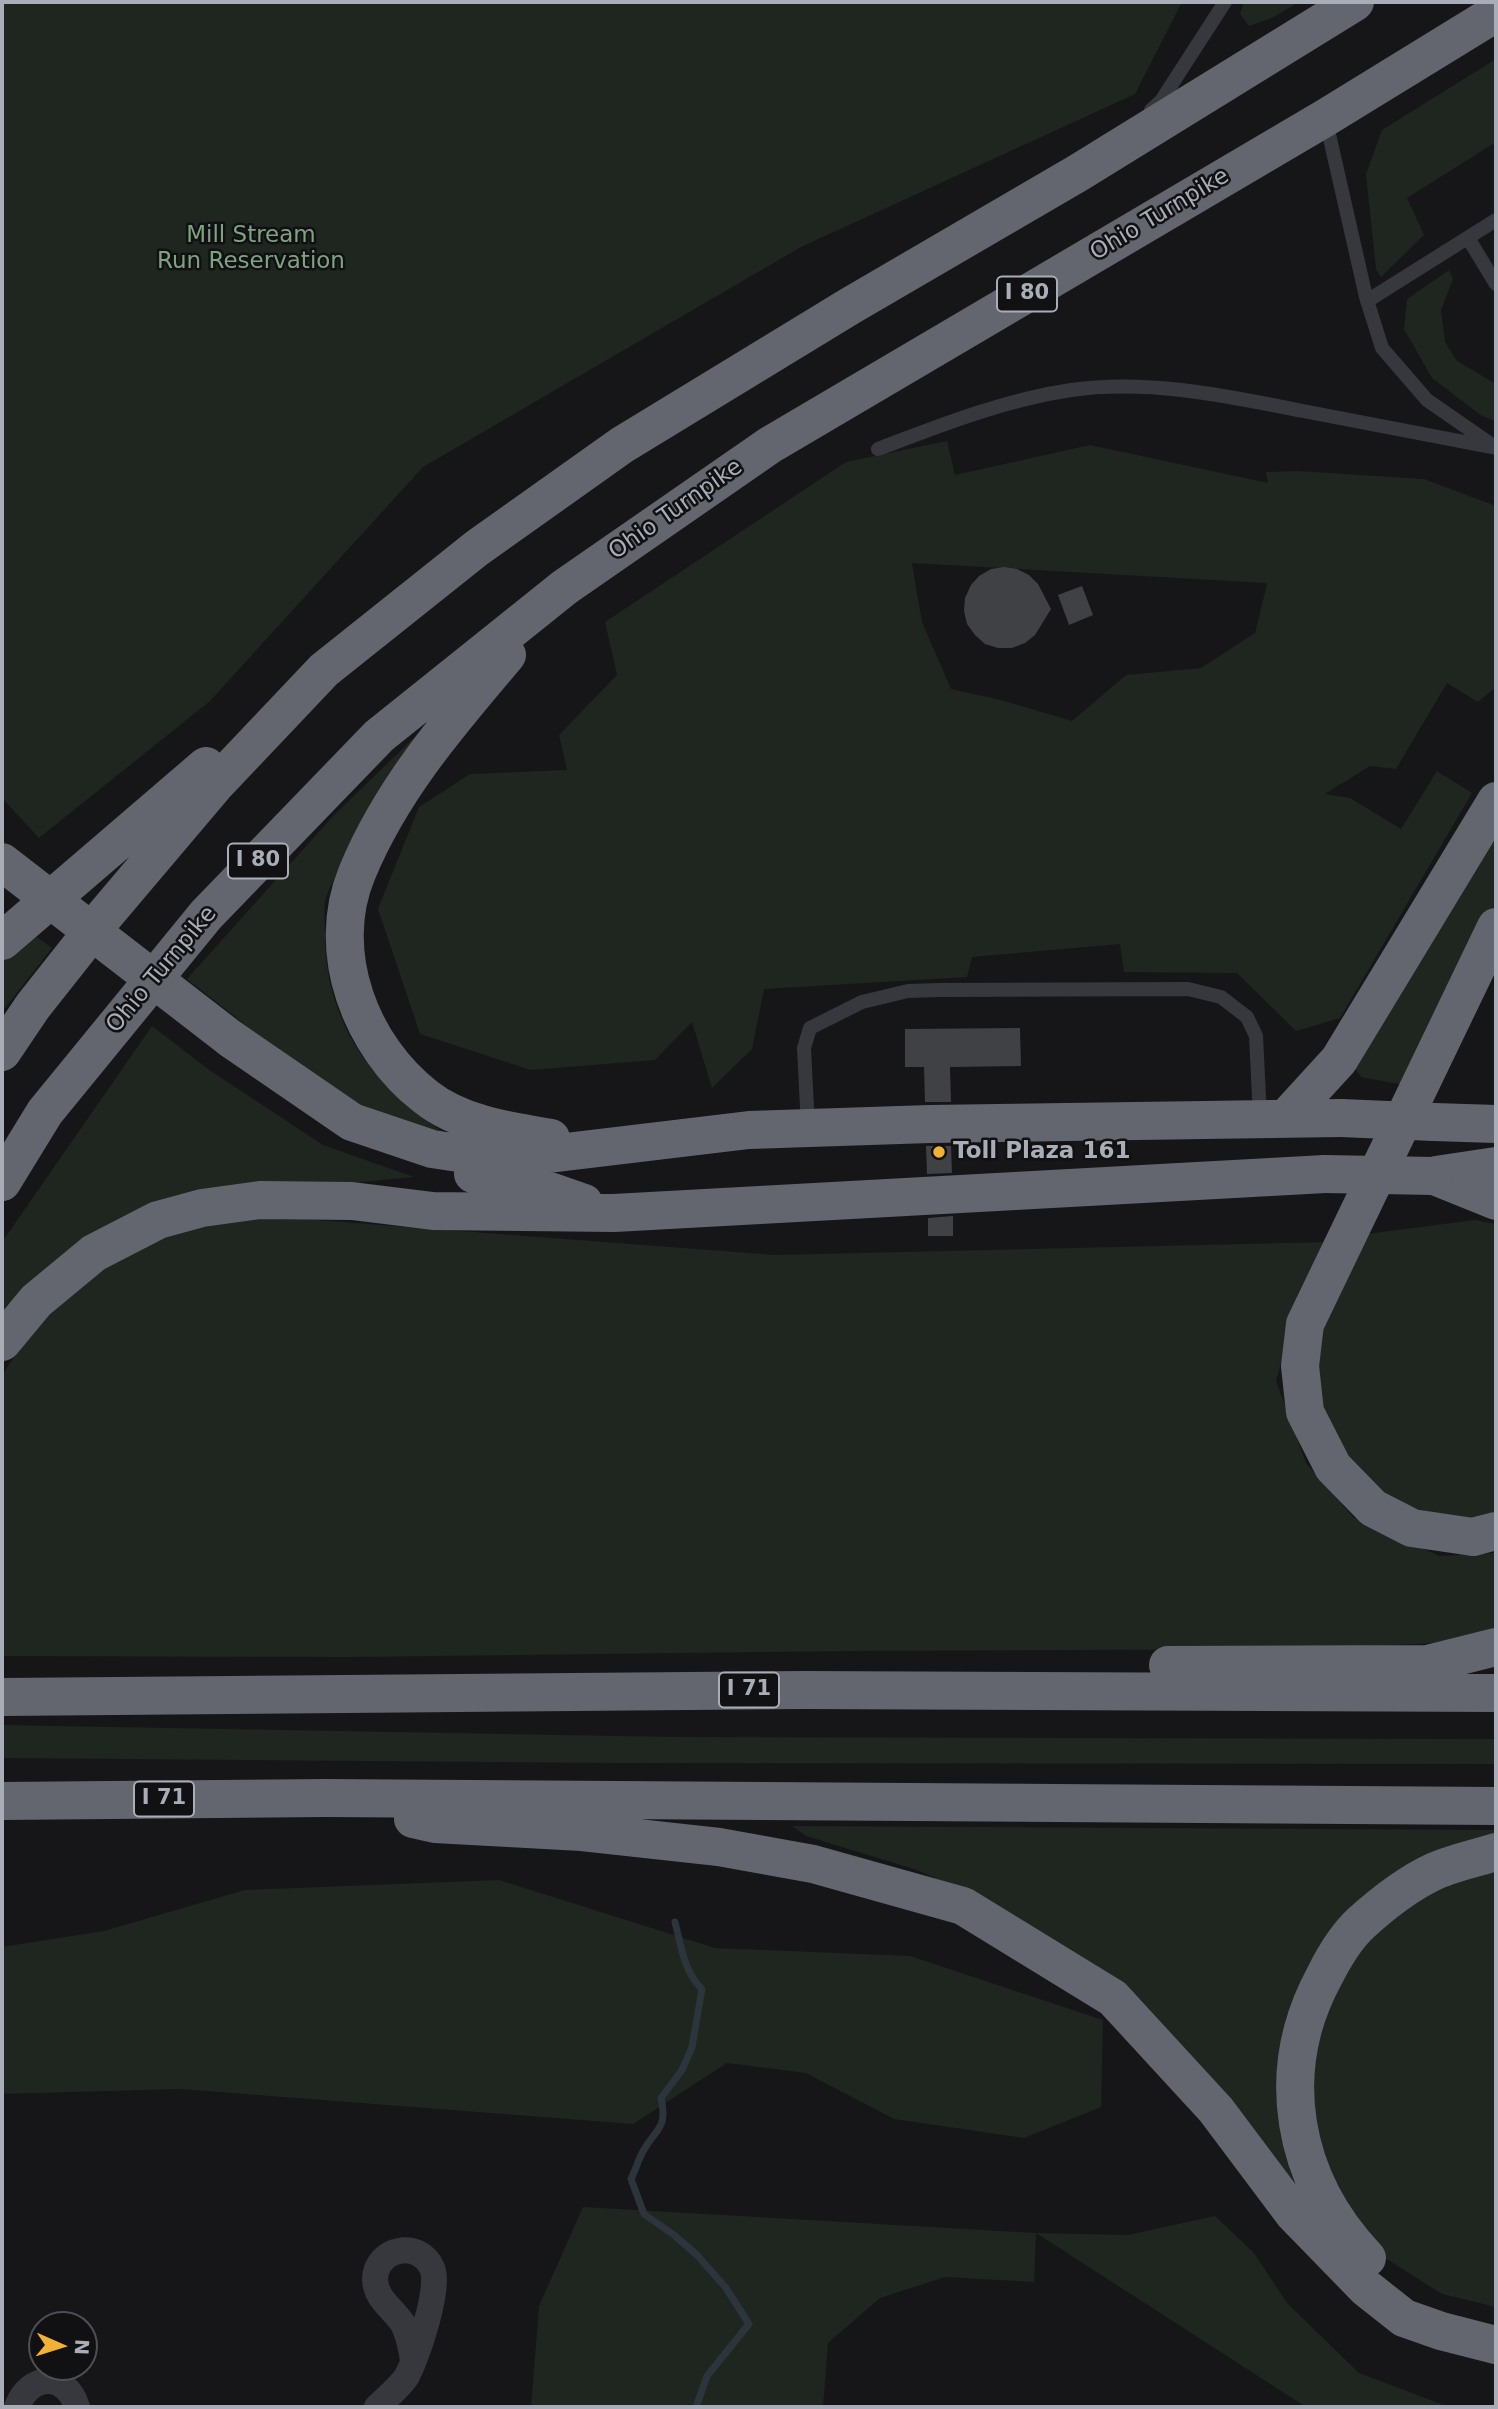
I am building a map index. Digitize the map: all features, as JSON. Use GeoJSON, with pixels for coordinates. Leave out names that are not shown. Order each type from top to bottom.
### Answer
{"type":"FeatureCollection","features":[{"type":"Feature","properties":{"kind":"highway"},"geometry":{"type":"LineString","coordinates":[[2,941],[298,686],[324,670],[477,548],[622,445],[850,306],[1078,173],[1356,2]]}},
{"type":"Feature","properties":{"kind":"highway","name":"Ohio Turnpike"},"geometry":{"type":"LineString","coordinates":[[2,1182],[46,1112],[206,915],[379,736],[565,587],[771,445],[1325,118],[1496,13]]}},
{"type":"Feature","properties":{"kind":"highway"},"geometry":{"type":"LineString","coordinates":[[565,587],[439,735],[381,823],[356,876],[344,939],[352,985],[368,1030],[394,1067],[427,1098],[467,1119],[508,1131],[601,1146]]}},
{"type":"Feature","properties":{"kind":"highway"},"geometry":{"type":"LineString","coordinates":[[2,1052],[33,1006],[104,915],[215,785],[324,670]]}},
{"type":"Feature","properties":{"kind":"highway"},"geometry":{"type":"LineString","coordinates":[[1273,1118],[1339,1060],[1496,801]]}},
{"type":"Feature","properties":{"kind":"highway"},"geometry":{"type":"LineString","coordinates":[[2,862],[228,1049],[331,1130],[419,1167],[518,1180],[614,1213]]}},
{"type":"Feature","properties":{"kind":"highway"},"geometry":{"type":"LineString","coordinates":[[2,885],[228,1049],[352,1122],[432,1149],[472,1155],[557,1153],[749,1130],[944,1123],[1341,1118],[1492,1125]]}},
{"type":"Feature","properties":{"kind":"highway"},"geometry":{"type":"LineString","coordinates":[[1496,927],[1305,1324],[1300,1366],[1305,1412],[1333,1467],[1373,1508],[1412,1528],[1474,1537],[1496,1531]]}},
{"type":"Feature","properties":{"kind":"highway"},"geometry":{"type":"LineString","coordinates":[[1434,1176],[1496,1166]]}},
{"type":"Feature","properties":{"kind":"highway"},"geometry":{"type":"LineString","coordinates":[[2,1342],[36,1301],[94,1253],[158,1220],[202,1208],[260,1200],[352,1201],[433,1211],[614,1213],[1325,1174],[1434,1176],[1496,1181]]}},
{"type":"Feature","properties":{"kind":"highway"},"geometry":{"type":"LineString","coordinates":[[1434,1176],[1496,1201]]}},
{"type":"Feature","properties":{"kind":"highway"},"geometry":{"type":"LineString","coordinates":[[802,1690],[1051,1666],[1427,1664],[1496,1647]]}},
{"type":"Feature","properties":{"kind":"highway","name":"I 71"},"geometry":{"type":"LineString","coordinates":[[2,1697],[802,1690],[1496,1693]]}},
{"type":"Feature","properties":{"kind":"highway"},"geometry":{"type":"LineString","coordinates":[[326,1798],[435,1824],[582,1832],[719,1847],[813,1864],[963,1906],[1113,1998],[1216,2110],[1294,2214],[1366,2288],[1404,2318],[1496,2345]]}},
{"type":"Feature","properties":{"kind":"highway","name":"I 71"},"geometry":{"type":"LineString","coordinates":[[2,1801],[326,1798],[1496,1806]]}},
{"type":"Feature","properties":{"kind":"highway"},"geometry":{"type":"LineString","coordinates":[[1496,1852],[1436,1871],[1398,1893],[1360,1924],[1331,1962],[1311,1999],[1299,2039],[1294,2082],[1300,2134],[1316,2185],[1344,2234],[1378,2269],[1410,2296],[1455,2316],[1496,2325]]}},
{"type":"Feature","properties":{"kind":"street"},"geometry":{"type":"LineString","coordinates":[[377,2407],[406,2378],[413,2360]]}},
{"type":"Feature","properties":{"kind":"street"},"geometry":{"type":"LineString","coordinates":[[17,2407],[30,2386],[43,2381],[67,2388],[77,2407]]}},
{"type":"Feature","properties":{"kind":"lane"},"geometry":{"type":"LineString","coordinates":[[1078,173],[1161,101],[1225,2]]}},
{"type":"Feature","properties":{"kind":"lane"},"geometry":{"type":"LineString","coordinates":[[1325,118],[1367,301],[1382,348],[1427,400],[1496,448]]}},
{"type":"Feature","properties":{"kind":"lane"},"geometry":{"type":"LineString","coordinates":[[1367,301],[1496,220]]}},
{"type":"Feature","properties":{"kind":"lane"},"geometry":{"type":"LineString","coordinates":[[1468,238],[1496,284]]}},
{"type":"Feature","properties":{"kind":"lane"},"geometry":{"type":"LineString","coordinates":[[878,449],[1021,399],[1073,389],[1130,386],[1187,390],[1496,448]]}},
{"type":"Feature","properties":{"kind":"lane"},"geometry":{"type":"LineString","coordinates":[[808,1128],[804,1048],[810,1028],[862,1002],[908,991],[940,990],[1188,989],[1221,997],[1247,1017],[1256,1036],[1273,1118]]}},
{"type":"Feature","properties":{"kind":"green space","name":"Mill Stream Run Reservation"},"geometry":{"type":"Polygon","coordinates":[[[2,2],[1182,2],[1135,94],[801,247],[423,467],[210,701],[39,838],[2,798],[2,2]]]}},
{"type":"Feature","properties":{"kind":"green space"},"geometry":{"type":"Polygon","coordinates":[[[1244,2],[1299,2],[1272,18],[1249,26],[1240,14],[1244,2]]]}},
{"type":"Feature","properties":{"kind":"green space"},"geometry":{"type":"Polygon","coordinates":[[[1496,59],[1496,142],[1407,198],[1424,235],[1381,277],[1376,269],[1366,174],[1382,130],[1496,59]]]}},
{"type":"Feature","properties":{"kind":"green space"},"geometry":{"type":"Polygon","coordinates":[[[1449,270],[1453,279],[1441,310],[1445,342],[1457,361],[1496,384],[1496,421],[1482,416],[1432,378],[1404,329],[1407,299],[1449,270]]]}},
{"type":"Feature","properties":{"kind":"green space"},"geometry":{"type":"Polygon","coordinates":[[[947,441],[955,475],[1090,445],[1268,483],[1266,472],[1298,471],[1424,479],[1496,506],[1496,687],[1478,702],[1447,683],[1396,769],[1370,766],[1325,794],[1350,798],[1401,829],[1437,771],[1472,793],[1340,1018],[1296,1031],[1237,973],[1124,972],[1120,944],[972,957],[967,977],[764,989],[752,1049],[712,1088],[692,1022],[655,1060],[531,1070],[420,1034],[378,909],[419,807],[470,774],[567,770],[559,735],[617,675],[605,622],[846,462],[947,441]],[[912,563],[922,622],[951,689],[1001,700],[1072,721],[1126,675],[1201,668],[1255,633],[1266,583],[912,563]]]}},
{"type":"Feature","properties":{"kind":"green space"},"geometry":{"type":"Polygon","coordinates":[[[420,732],[366,816],[330,887],[325,907],[325,935],[333,996],[357,1048],[374,1072],[394,1093],[442,1131],[418,1130],[331,1095],[238,1030],[243,1023],[187,979],[334,815],[420,732]]]}},
{"type":"Feature","properties":{"kind":"green space"},"geometry":{"type":"Polygon","coordinates":[[[1496,821],[1496,902],[1404,1085],[1361,1077],[1355,1069],[1496,821]]]}},
{"type":"Feature","properties":{"kind":"green space"},"geometry":{"type":"Polygon","coordinates":[[[30,932],[52,948],[2,1012],[2,957],[30,932]]]}},
{"type":"Feature","properties":{"kind":"green space"},"geometry":{"type":"Polygon","coordinates":[[[152,1026],[208,1069],[323,1145],[414,1177],[264,1191],[193,1191],[2,1323],[2,1242],[152,1026]]]}},
{"type":"Feature","properties":{"kind":"green space"},"geometry":{"type":"Polygon","coordinates":[[[238,1217],[303,1219],[775,1255],[1329,1242],[1301,1289],[1276,1381],[1306,1463],[1353,1517],[1440,1556],[1496,1553],[1496,1633],[1455,1642],[1310,1649],[349,1657],[2,1656],[2,1375],[31,1332],[71,1292],[155,1232],[238,1217]]]}},
{"type":"Feature","properties":{"kind":"green space"},"geometry":{"type":"Polygon","coordinates":[[[1475,1220],[1496,1224],[1496,1523],[1430,1523],[1363,1491],[1316,1408],[1316,1342],[1367,1234],[1475,1220]]]}},
{"type":"Feature","properties":{"kind":"green space"},"geometry":{"type":"Polygon","coordinates":[[[2,1725],[673,1737],[1496,1739],[1496,1764],[608,1763],[2,1758],[2,1725]]]}},
{"type":"Feature","properties":{"kind":"green space"},"geometry":{"type":"Polygon","coordinates":[[[792,1826],[1496,1830],[1496,1843],[1450,1853],[1292,2025],[1321,2220],[1248,2139],[968,1893],[917,1870],[806,1836],[792,1826]]]}},
{"type":"Feature","properties":{"kind":"green space"},"geometry":{"type":"Polygon","coordinates":[[[1496,1870],[1496,2307],[1442,2294],[1385,2258],[1346,2209],[1309,2121],[1309,2073],[1330,2007],[1347,1970],[1380,1925],[1445,1885],[1496,1870]]]}},
{"type":"Feature","properties":{"kind":"green space"},"geometry":{"type":"Polygon","coordinates":[[[499,1880],[715,1948],[910,1956],[1103,2020],[1101,2107],[1024,2138],[894,2119],[806,2073],[727,2063],[633,2124],[180,2089],[2,2094],[2,1947],[104,1931],[245,1890],[499,1880]]]}},
{"type":"Feature","properties":{"kind":"green space"},"geometry":{"type":"Polygon","coordinates":[[[583,2207],[1036,2233],[1034,2282],[945,2277],[880,2298],[828,2343],[823,2407],[531,2407],[539,2306],[583,2207]]]}},
{"type":"Feature","properties":{"kind":"green space"},"geometry":{"type":"Polygon","coordinates":[[[1215,2216],[1254,2253],[1287,2303],[1359,2373],[1449,2407],[1306,2407],[1036,2233],[1128,2235],[1215,2216]]]}},
{"type":"Feature","properties":{"kind":"building"},"geometry":{"type":"Polygon","coordinates":[[[1004,567],[1029,575],[1038,584],[1051,609],[1035,635],[1012,648],[985,644],[967,624],[964,611],[965,598],[979,576],[991,569],[1004,567]]]}},
{"type":"Feature","properties":{"kind":"building"},"geometry":{"type":"Polygon","coordinates":[[[1082,586],[1093,615],[1069,625],[1058,595],[1082,586]]]}},
{"type":"Feature","properties":{"kind":"building"},"geometry":{"type":"Polygon","coordinates":[[[1020,1028],[1021,1066],[950,1067],[951,1102],[925,1102],[924,1067],[905,1067],[905,1029],[1020,1028]]]}},
{"type":"Feature","properties":{"kind":"building"},"geometry":{"type":"Polygon","coordinates":[[[926,1146],[951,1146],[952,1173],[927,1174],[926,1146]]]}},
{"type":"Feature","properties":{"kind":"building"},"geometry":{"type":"Polygon","coordinates":[[[953,1216],[953,1236],[928,1236],[928,1218],[953,1216]]]}},
{"type":"Feature","properties":{"kind":"waterway"},"geometry":{"type":"LineString","coordinates":[[675,1922],[687,1967],[702,1989],[692,2047],[682,2070],[661,2098],[662,2121],[643,2152],[631,2179],[644,2214],[697,2255],[726,2288],[749,2324],[707,2376],[696,2407]]}},
{"type":"Feature","properties":{"kind":"place","name":"Toll Plaza 161"},"geometry":{"type":"Point","coordinates":[939,1152]}}]}
